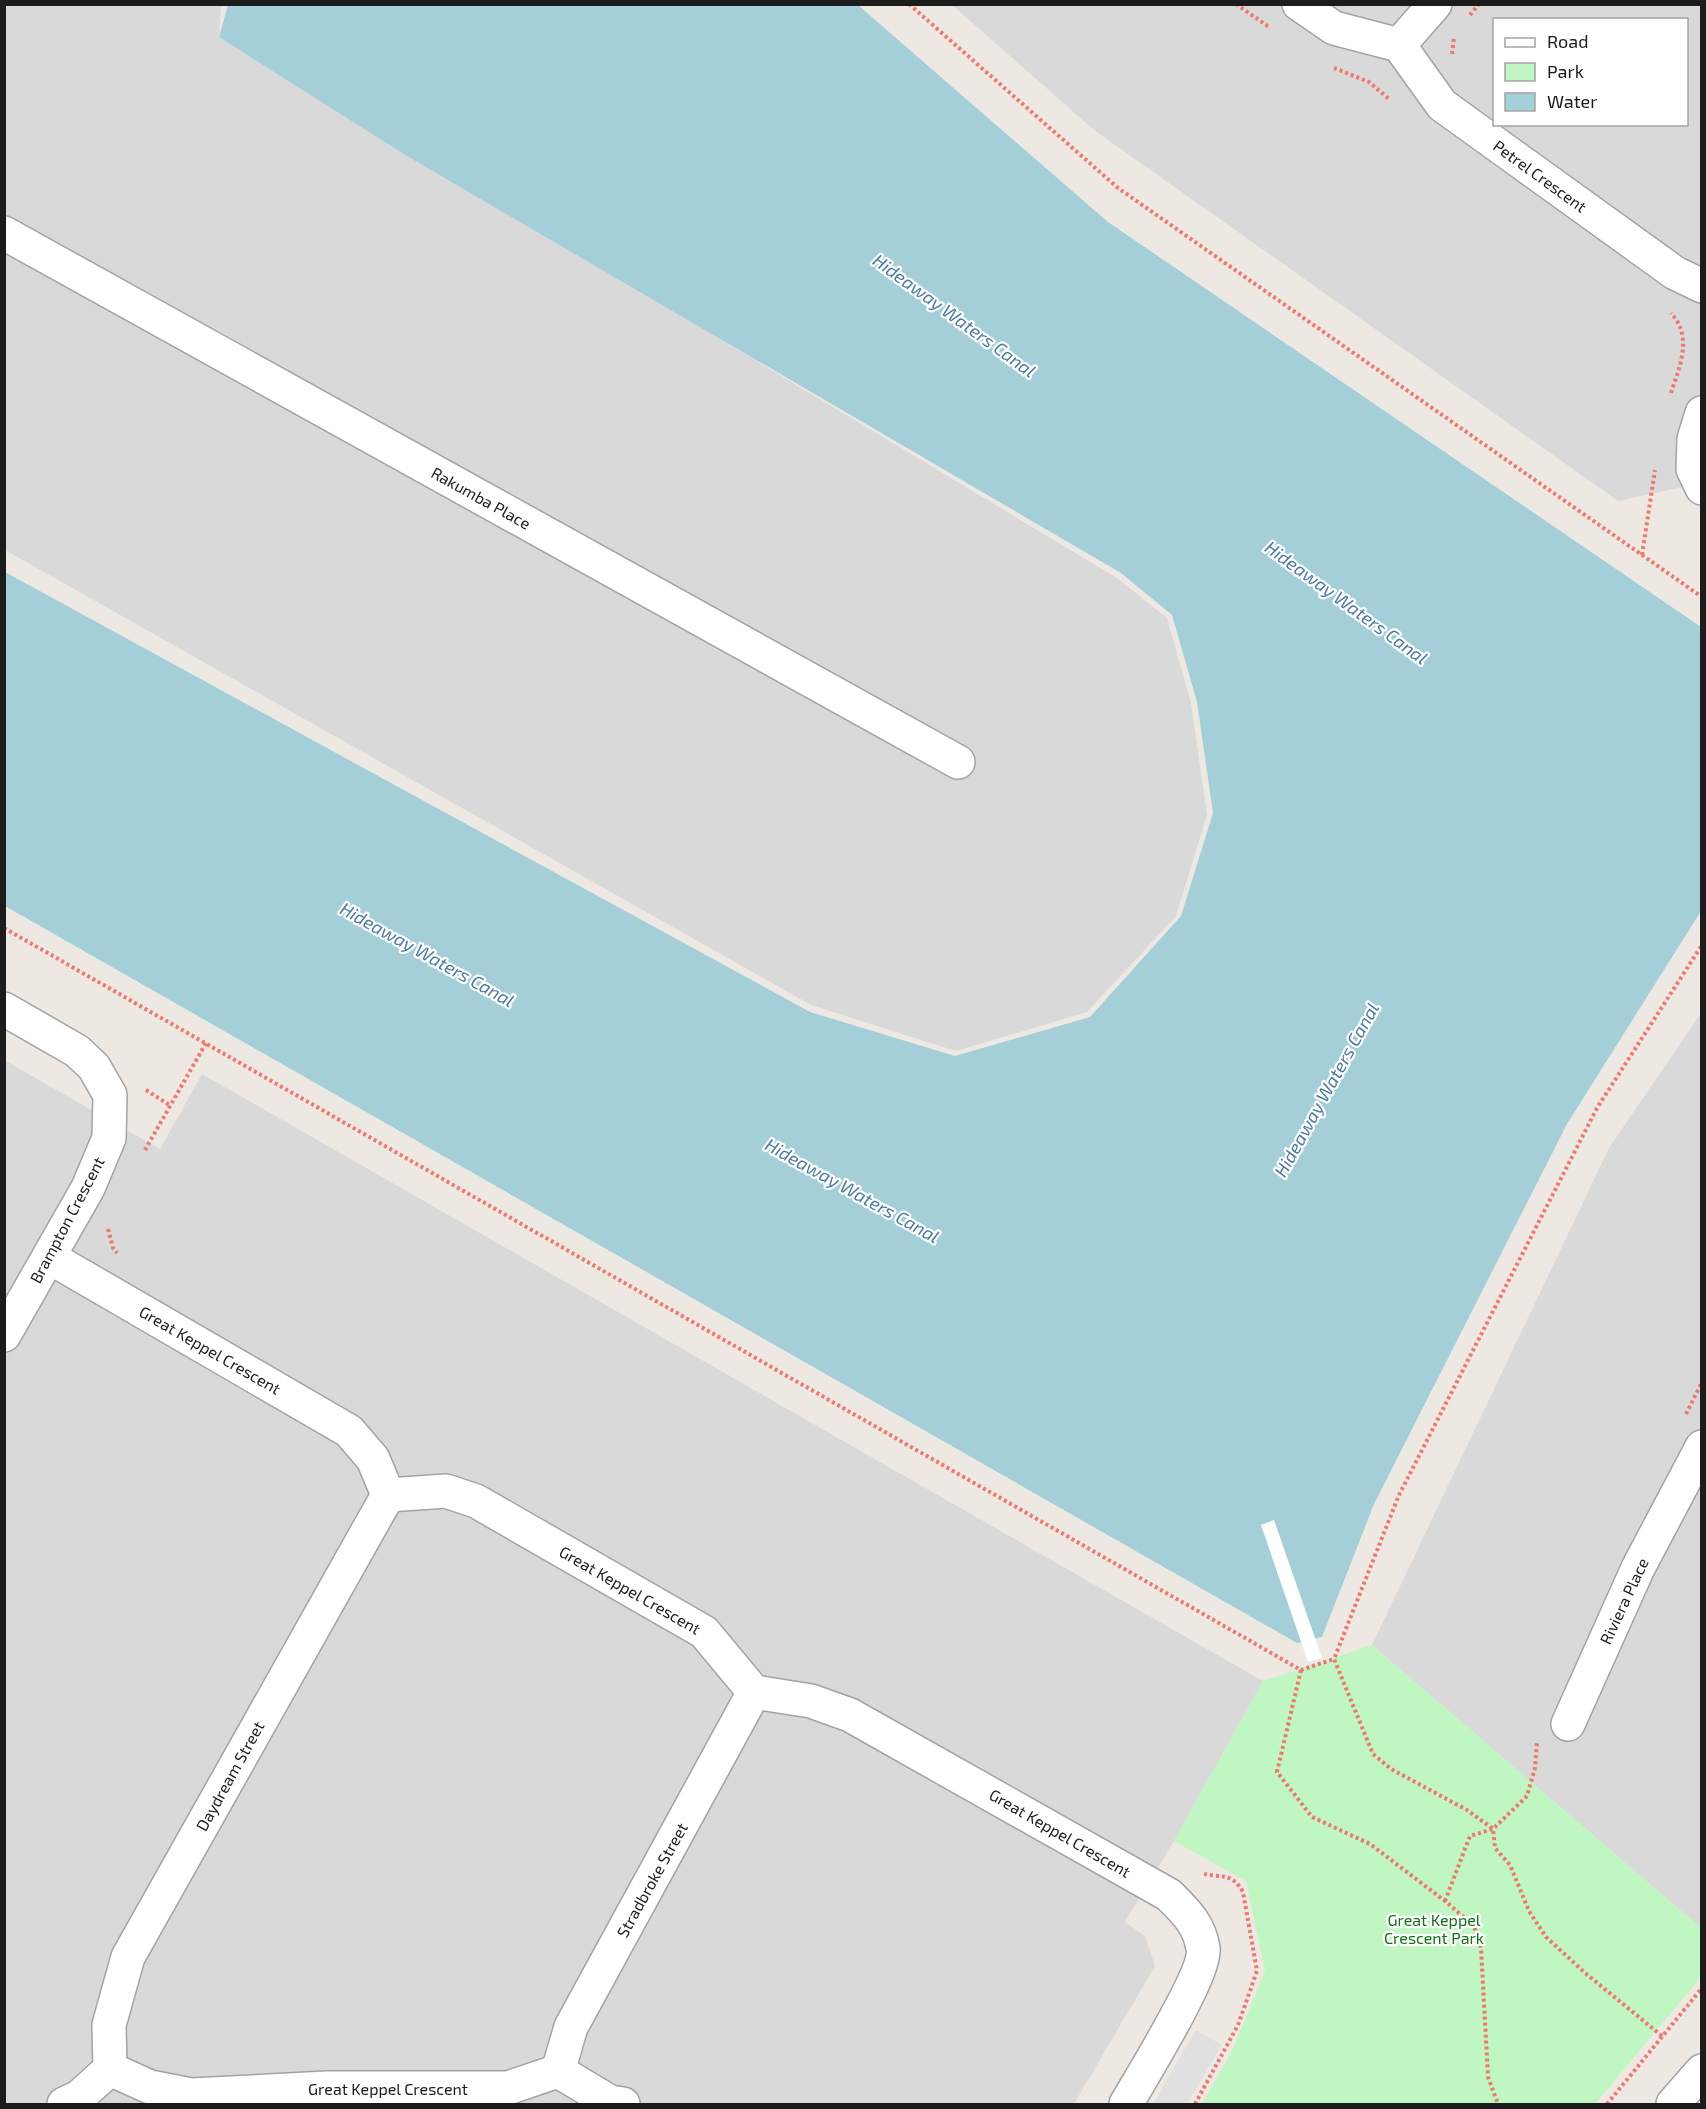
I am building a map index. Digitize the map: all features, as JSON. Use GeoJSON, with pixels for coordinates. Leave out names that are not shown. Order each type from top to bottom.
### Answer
{"type":"FeatureCollection","features":[{"type":"Feature","properties":{"kind":"street"},"geometry":{"type":"LineString","coordinates":[[1299,4],[1334,28],[1399,45],[1435,4]]}},
{"type":"Feature","properties":{"kind":"street","name":"Petrel Crescent"},"geometry":{"type":"LineString","coordinates":[[1399,45],[1442,105],[1675,273],[1701,286]]}},
{"type":"Feature","properties":{"kind":"street","name":"Rakumba Place"},"geometry":{"type":"LineString","coordinates":[[4,233],[958,762]]}},
{"type":"Feature","properties":{"kind":"street"},"geometry":{"type":"LineString","coordinates":[[1701,413],[1694,439],[1693,470],[1701,488]]}},
{"type":"Feature","properties":{"kind":"street","name":"Brampton Crescent"},"geometry":{"type":"LineString","coordinates":[[4,1009],[77,1050],[94,1067],[110,1095],[109,1138],[88,1188],[4,1335]]}},
{"type":"Feature","properties":{"kind":"street","name":"Great Keppel Crescent"},"geometry":{"type":"LineString","coordinates":[[49,1257],[349,1431],[373,1459],[388,1495],[446,1491],[476,1501],[704,1632],[754,1692],[811,1701],[850,1715],[1169,1895],[1194,1920],[1204,1950],[1197,1977],[1126,2104]]}},
{"type":"Feature","properties":{"kind":"street","name":"Riviera Place"},"geometry":{"type":"LineString","coordinates":[[1568,1724],[1638,1568],[1693,1487],[1701,1447]]}},
{"type":"Feature","properties":{"kind":"street","name":"Daydream Street"},"geometry":{"type":"LineString","coordinates":[[110,2069],[109,2025],[128,1957],[388,1495]]}},
{"type":"Feature","properties":{"kind":"street","name":"Stradbroke Street"},"geometry":{"type":"LineString","coordinates":[[558,2071],[571,2027],[754,1692]]}},
{"type":"Feature","properties":{"kind":"street"},"geometry":{"type":"LineString","coordinates":[[64,2104],[79,2097],[110,2069]]}},
{"type":"Feature","properties":{"kind":"street","name":"Great Keppel Crescent"},"geometry":{"type":"LineString","coordinates":[[110,2069],[150,2087],[191,2095],[327,2088],[508,2088],[558,2071]]}},
{"type":"Feature","properties":{"kind":"street"},"geometry":{"type":"LineString","coordinates":[[1673,2104],[1701,2070]]}},
{"type":"Feature","properties":{"kind":"street"},"geometry":{"type":"LineString","coordinates":[[558,2071],[610,2102],[623,2104]]}},
{"type":"Feature","properties":{"kind":"path"},"geometry":{"type":"LineString","coordinates":[[909,4],[1118,188],[1701,597]]}},
{"type":"Feature","properties":{"kind":"path"},"geometry":{"type":"LineString","coordinates":[[1467,18],[1479,4]]}},
{"type":"Feature","properties":{"kind":"path"},"geometry":{"type":"LineString","coordinates":[[1453,57],[1455,35]]}},
{"type":"Feature","properties":{"kind":"path"},"geometry":{"type":"LineString","coordinates":[[4,928],[1301,1670],[1334,1659]]}},
{"type":"Feature","properties":{"kind":"path"},"geometry":{"type":"LineString","coordinates":[[1662,2036],[1584,1972],[1546,1937],[1529,1911],[1510,1865],[1495,1848],[1493,1829],[1467,1810],[1391,1769],[1373,1754],[1334,1659],[1399,1495],[1597,1108],[1701,945]]}},
{"type":"Feature","properties":{"kind":"path"},"geometry":{"type":"LineString","coordinates":[[1301,1670],[1277,1772],[1312,1817],[1370,1844],[1445,1901],[1473,1926],[1481,1948],[1488,2078],[1498,2104]]}},
{"type":"Feature","properties":{"kind":"path"},"geometry":{"type":"LineString","coordinates":[[1607,2104],[1701,1988]]}},
{"type":"Feature","properties":{"kind":"shaded area"},"geometry":{"type":"Polygon","coordinates":[[[5,5],[221,5],[219,37],[1117,578],[1167,618],[1191,703],[1207,815],[1176,916],[1087,1012],[956,1051],[811,1005],[5,550],[5,5]]]}},
{"type":"Feature","properties":{"kind":"shaded area"},"geometry":{"type":"Polygon","coordinates":[[[952,5],[1701,5],[1701,483],[1618,501],[1094,130],[952,5]]]}},
{"type":"Feature","properties":{"kind":"shaded area"},"geometry":{"type":"Polygon","coordinates":[[[1701,1013],[1701,1928],[1372,1645],[1609,1148],[1701,1013]]]}},
{"type":"Feature","properties":{"kind":"shaded area"},"geometry":{"type":"Polygon","coordinates":[[[4,1060],[160,1149],[202,1074],[1263,1681],[1174,1841],[1125,1922],[1145,1936],[1155,1966],[1074,2104],[5,2104],[4,1060]]]}},
{"type":"Feature","properties":{"kind":"shaded area"},"geometry":{"type":"Polygon","coordinates":[[[1196,2030],[1222,2045],[1187,2104],[1153,2104],[1196,2030]]]}},
{"type":"Feature","properties":{"kind":"green space","name":"Great Keppel Crescent Park"},"geometry":{"type":"Polygon","coordinates":[[[1372,1645],[1701,1928],[1701,1977],[1595,2104],[1202,2104],[1233,2049],[1265,1971],[1246,1881],[1174,1841],[1263,1681],[1372,1645]]]}},
{"type":"Feature","properties":{"kind":"water","name":"Hideaway Waters Canal"},"geometry":{"type":"Polygon","coordinates":[[[228,5],[858,5],[1108,222],[1701,627],[1701,911],[1567,1124],[1374,1504],[1322,1637],[1297,1643],[5,906],[5,572],[810,1012],[955,1056],[1090,1017],[1181,916],[1213,813],[1197,702],[1172,615],[1121,573],[407,156],[219,37],[228,5]]]}},
{"type":"Feature","properties":{"kind":"pier"},"geometry":{"type":"Polygon","coordinates":[[[1274,1520],[1322,1658],[1308,1662],[1261,1525],[1274,1520]]]}}]}
